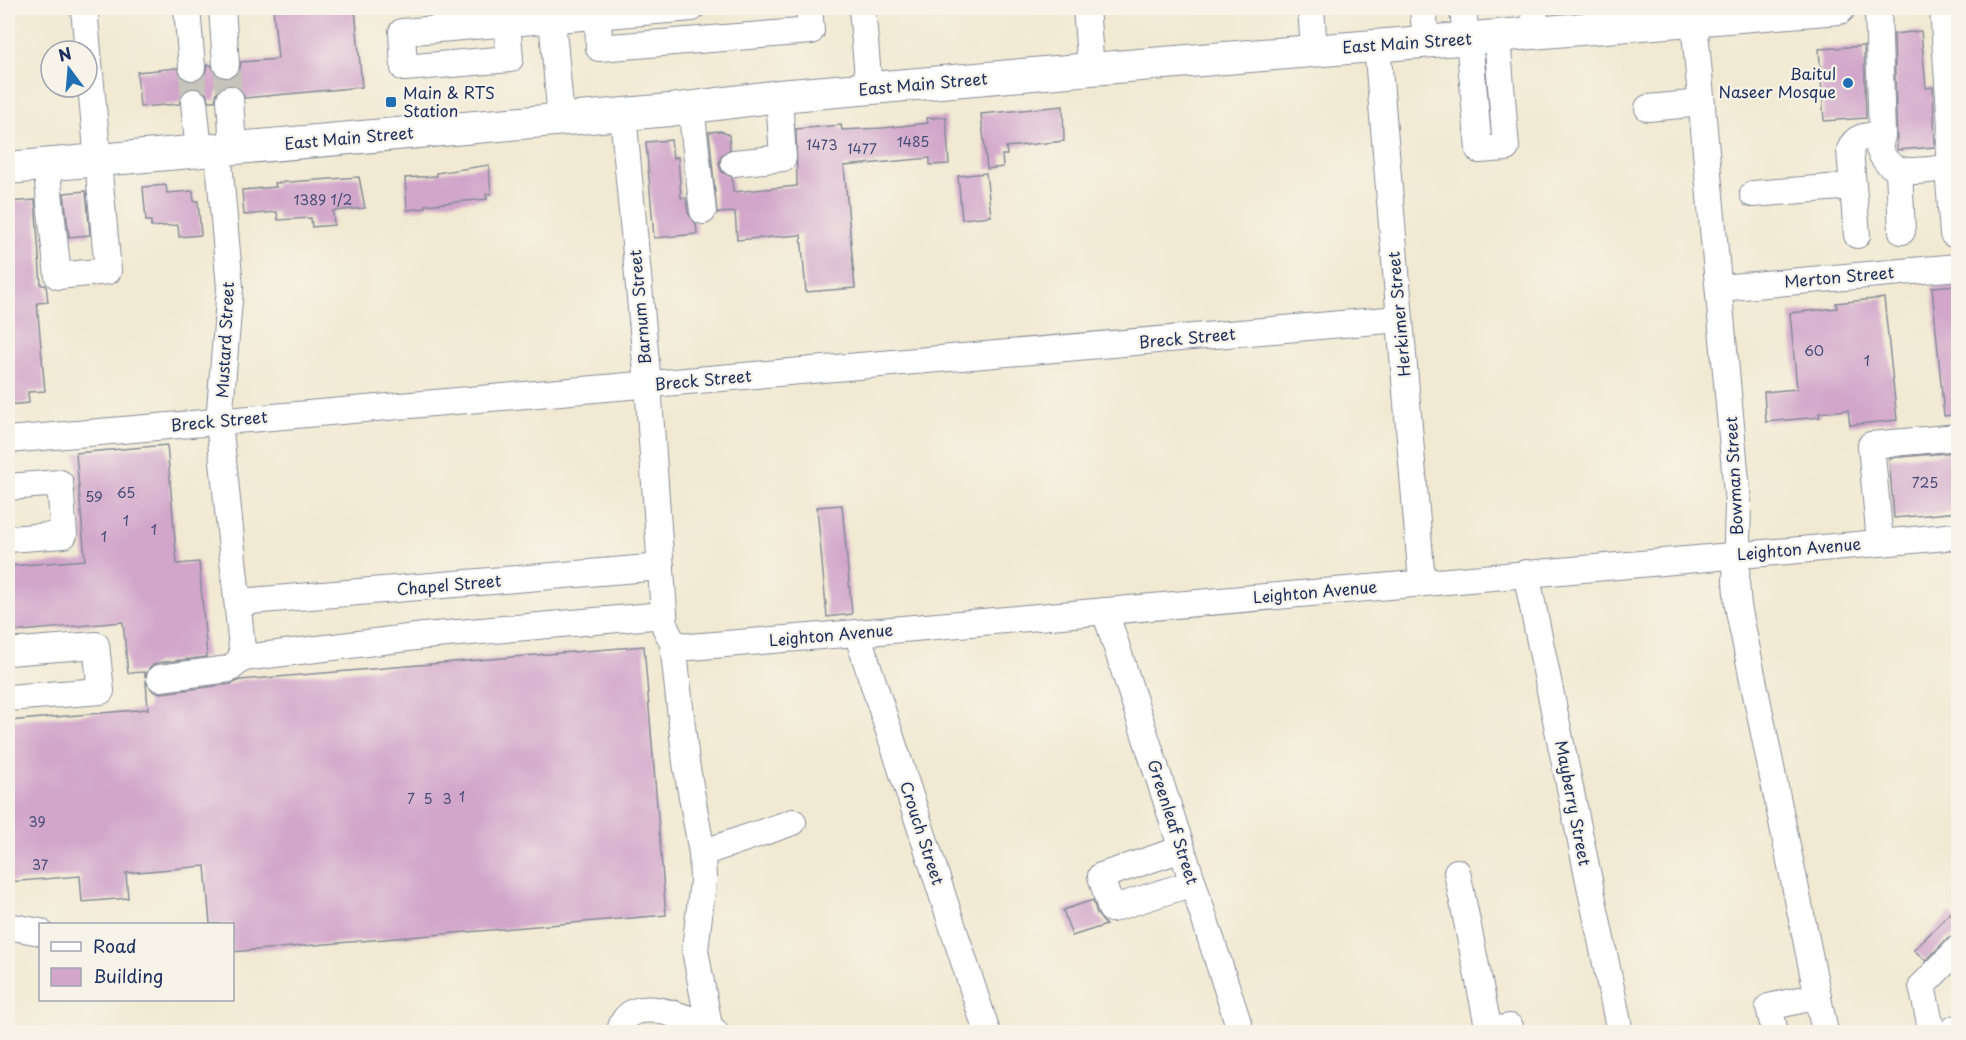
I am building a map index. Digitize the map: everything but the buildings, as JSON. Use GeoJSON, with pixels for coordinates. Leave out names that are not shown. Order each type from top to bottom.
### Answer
{"type":"FeatureCollection","features":[{"type":"Feature","properties":{"kind":"main road","name":"East Main Street"},"geometry":{"type":"LineString","coordinates":[[8,168],[623,114],[869,88],[1478,38],[1535,21],[1694,20],[1759,11],[1839,8]]}},
{"type":"Feature","properties":{"kind":"street"},"geometry":{"type":"LineString","coordinates":[[46,164],[58,276],[108,271],[84,8]]}},
{"type":"Feature","properties":{"kind":"street"},"geometry":{"type":"LineString","coordinates":[[188,8],[192,67]]}},
{"type":"Feature","properties":{"kind":"street"},"geometry":{"type":"LineString","coordinates":[[222,8],[226,64]]}},
{"type":"Feature","properties":{"kind":"street"},"geometry":{"type":"LineString","coordinates":[[507,23],[552,13],[598,15],[692,8]]}},
{"type":"Feature","properties":{"kind":"street"},"geometry":{"type":"LineString","coordinates":[[598,15],[599,48],[811,32],[809,8]]}},
{"type":"Feature","properties":{"kind":"street"},"geometry":{"type":"LineString","coordinates":[[862,8],[869,88]]}},
{"type":"Feature","properties":{"kind":"street"},"geometry":{"type":"LineString","coordinates":[[1086,8],[1091,69]]}},
{"type":"Feature","properties":{"kind":"street"},"geometry":{"type":"LineString","coordinates":[[1311,8],[1314,50]]}},
{"type":"Feature","properties":{"kind":"street"},"geometry":{"type":"LineString","coordinates":[[1423,8],[1426,42]]}},
{"type":"Feature","properties":{"kind":"street"},"geometry":{"type":"LineString","coordinates":[[1463,8],[1478,38]]}},
{"type":"Feature","properties":{"kind":"street"},"geometry":{"type":"LineString","coordinates":[[1878,8],[1882,135],[1879,149],[1883,160],[1899,172],[1948,168]]}},
{"type":"Feature","properties":{"kind":"street"},"geometry":{"type":"LineString","coordinates":[[1943,8],[1955,127],[1948,168],[1953,234]]}},
{"type":"Feature","properties":{"kind":"street"},"geometry":{"type":"LineString","coordinates":[[552,13],[561,119]]}},
{"type":"Feature","properties":{"kind":"street","name":"Bowman Street"},"geometry":{"type":"LineString","coordinates":[[1694,20],[1738,503],[1736,555],[1738,606],[1825,1032]]}},
{"type":"Feature","properties":{"kind":"street","name":"Herkimer Street"},"geometry":{"type":"LineString","coordinates":[[1377,45],[1422,582]]}},
{"type":"Feature","properties":{"kind":"street"},"geometry":{"type":"LineString","coordinates":[[734,163],[783,158],[779,96]]}},
{"type":"Feature","properties":{"kind":"street"},"geometry":{"type":"LineString","coordinates":[[217,149],[230,99]]}},
{"type":"Feature","properties":{"kind":"street"},"geometry":{"type":"LineString","coordinates":[[194,102],[217,149]]}},
{"type":"Feature","properties":{"kind":"street"},"geometry":{"type":"LineString","coordinates":[[1648,108],[1702,103]]}},
{"type":"Feature","properties":{"kind":"street"},"geometry":{"type":"LineString","coordinates":[[691,107],[703,211]]}},
{"type":"Feature","properties":{"kind":"street","name":"Barnum Street"},"geometry":{"type":"LineString","coordinates":[[623,114],[648,384],[665,627],[673,643],[686,764],[702,854],[703,881],[695,950],[712,1029]]}},
{"type":"Feature","properties":{"kind":"street"},"geometry":{"type":"LineString","coordinates":[[1857,235],[1850,150],[1852,142],[1859,137],[1882,135]]}},
{"type":"Feature","properties":{"kind":"street","name":"Mustard Street"},"geometry":{"type":"LineString","coordinates":[[217,149],[230,288],[219,421],[243,658]]}},
{"type":"Feature","properties":{"kind":"street"},"geometry":{"type":"LineString","coordinates":[[1899,172],[1902,231]]}},
{"type":"Feature","properties":{"kind":"street"},"geometry":{"type":"LineString","coordinates":[[1753,194],[1853,186]]}},
{"type":"Feature","properties":{"kind":"street","name":"Merton Street"},"geometry":{"type":"LineString","coordinates":[[1720,288],[1959,267]]}},
{"type":"Feature","properties":{"kind":"street","name":"Breck Street"},"geometry":{"type":"LineString","coordinates":[[8,440],[1399,319]]}},
{"type":"Feature","properties":{"kind":"street"},"geometry":{"type":"LineString","coordinates":[[1880,543],[1871,445],[1959,437]]}},
{"type":"Feature","properties":{"kind":"street"},"geometry":{"type":"LineString","coordinates":[[8,487],[60,483],[64,535],[8,539]]}},
{"type":"Feature","properties":{"kind":"street","name":"Leighton Avenue"},"geometry":{"type":"LineString","coordinates":[[673,643],[690,647],[1959,536]]}},
{"type":"Feature","properties":{"kind":"street","name":"Chapel Street"},"geometry":{"type":"LineString","coordinates":[[238,602],[661,567]]}},
{"type":"Feature","properties":{"kind":"street","name":"Mayberry Street"},"geometry":{"type":"LineString","coordinates":[[1526,573],[1620,1032]]}},
{"type":"Feature","properties":{"kind":"street","name":"Greenleaf Street"},"geometry":{"type":"LineString","coordinates":[[1105,611],[1241,1032]]}},
{"type":"Feature","properties":{"kind":"street"},"geometry":{"type":"LineString","coordinates":[[160,678],[229,669],[243,658],[424,636],[664,615]]}},
{"type":"Feature","properties":{"kind":"street","name":"Crouch Street"},"geometry":{"type":"LineString","coordinates":[[857,633],[987,1032]]}},
{"type":"Feature","properties":{"kind":"street"},"geometry":{"type":"LineString","coordinates":[[8,652],[96,645],[101,691],[8,698]]}},
{"type":"Feature","properties":{"kind":"street"},"geometry":{"type":"LineString","coordinates":[[702,854],[793,822]]}},
{"type":"Feature","properties":{"kind":"street"},"geometry":{"type":"LineString","coordinates":[[1182,849],[1101,876],[1111,909],[1193,883]]}},
{"type":"Feature","properties":{"kind":"street"},"geometry":{"type":"LineString","coordinates":[[1457,872],[1489,1031],[1510,1027],[1511,1032]]}},
{"type":"Feature","properties":{"kind":"street"},"geometry":{"type":"LineString","coordinates":[[8,926],[39,932]]}},
{"type":"Feature","properties":{"kind":"street"},"geometry":{"type":"LineString","coordinates":[[1932,1032],[1922,986],[1959,949]]}},
{"type":"Feature","properties":{"kind":"street"},"geometry":{"type":"LineString","coordinates":[[1775,1032],[1769,1006],[1818,996]]}},
{"type":"Feature","properties":{"kind":"street"},"geometry":{"type":"LineString","coordinates":[[620,1032],[621,1024],[634,1011],[653,1008],[712,1029]]}},
{"type":"Feature","properties":{"kind":"tunnel"},"geometry":{"type":"LineString","coordinates":[[226,64],[230,99]]}},
{"type":"Feature","properties":{"kind":"tunnel"},"geometry":{"type":"LineString","coordinates":[[192,67],[194,102]]}},
{"type":"Feature","properties":{"kind":"place","name":"Baitul Naseer Mosque"},"geometry":{"type":"Point","coordinates":[1848,83]}},
{"type":"Feature","properties":{"kind":"place","name":"Main & RTS Station"},"geometry":{"type":"Point","coordinates":[391,102]}}]}
